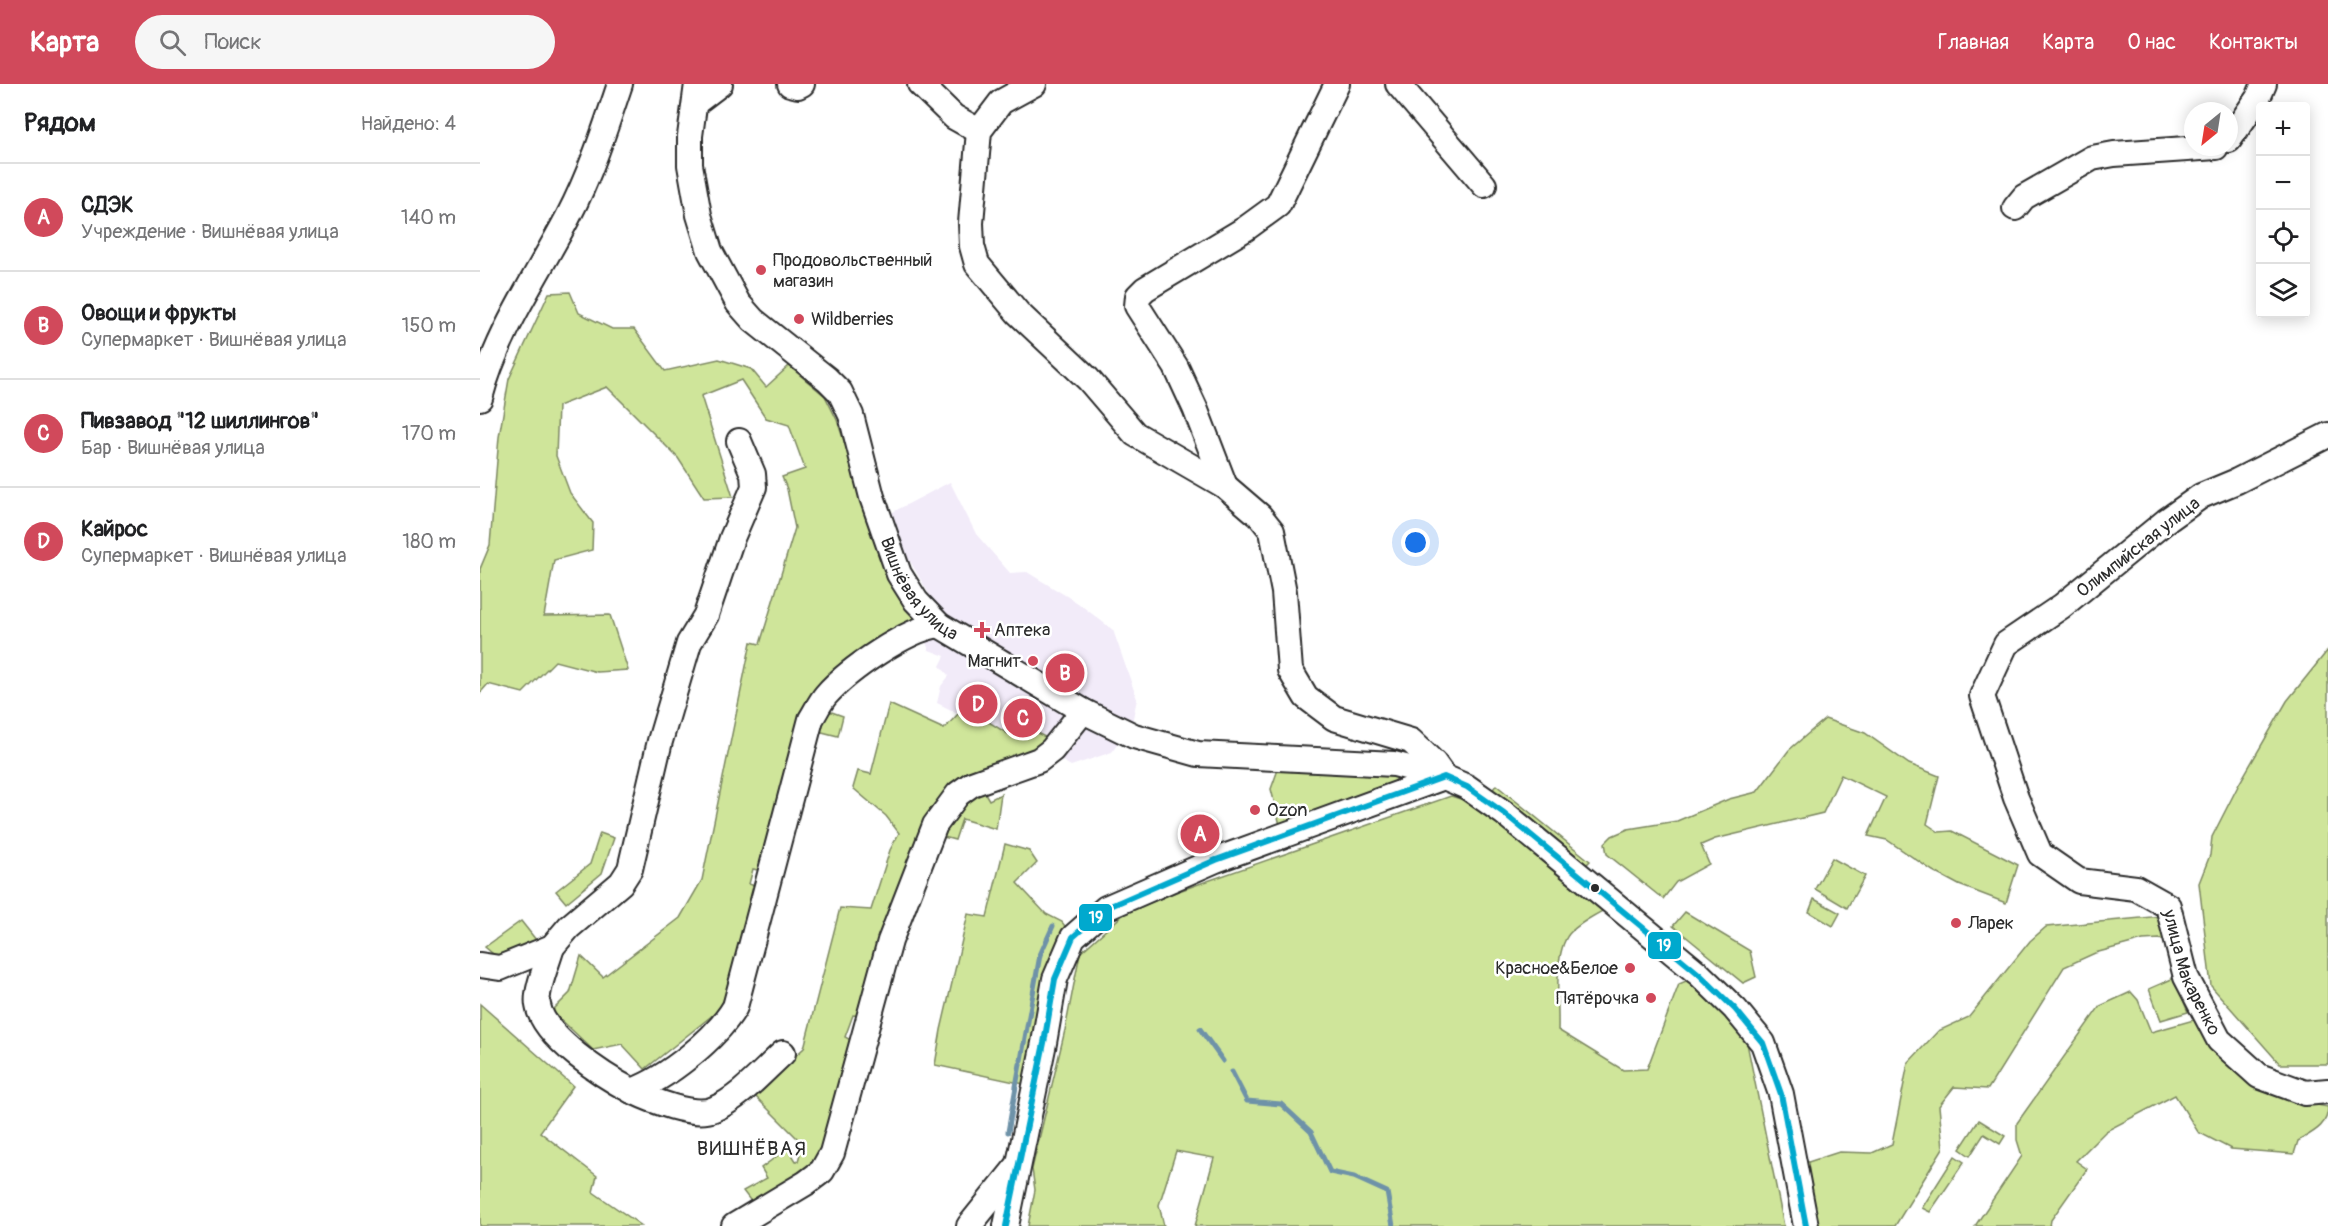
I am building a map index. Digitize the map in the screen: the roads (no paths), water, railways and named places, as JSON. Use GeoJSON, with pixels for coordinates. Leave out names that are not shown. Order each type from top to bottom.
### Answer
{"type":"FeatureCollection","features":[{"type":"Feature","properties":{"kind":"street"},"geometry":{"type":"LineString","coordinates":[[480,398],[503,337],[570,214],[596,155],[620,84]]}},
{"type":"Feature","properties":{"kind":"street"},"geometry":{"type":"LineString","coordinates":[[696,93],[720,84]]}},
{"type":"Feature","properties":{"kind":"street"},"geometry":{"type":"LineString","coordinates":[[790,84],[798,86],[802,84]]}},
{"type":"Feature","properties":{"kind":"street"},"geometry":{"type":"LineString","coordinates":[[920,84],[954,117],[979,131]]}},
{"type":"Feature","properties":{"kind":"street"},"geometry":{"type":"LineString","coordinates":[[1006,1226],[1055,979],[1073,937],[1106,908],[1195,869],[1444,777],[1434,763],[1411,741],[1334,718],[1306,697],[1290,670],[1284,592],[1272,531],[1260,516],[1225,486],[1135,434],[1088,379],[1018,314],[978,264],[972,246],[971,223],[979,131],[1001,102],[1034,84]]}},
{"type":"Feature","properties":{"kind":"street"},"geometry":{"type":"LineString","coordinates":[[1225,486],[1195,408],[1176,368],[1137,306],[1138,296],[1145,289],[1245,229],[1278,205],[1337,84]]}},
{"type":"Feature","properties":{"kind":"street"},"geometry":{"type":"LineString","coordinates":[[1398,84],[1484,185]]}},
{"type":"Feature","properties":{"kind":"street"},"geometry":{"type":"LineString","coordinates":[[2238,127],[2258,98],[2264,84]]}},
{"type":"Feature","properties":{"kind":"street","name":"Вишнёвая улица"},"geometry":{"type":"LineString","coordinates":[[696,93],[690,136],[690,165],[699,215],[710,251],[738,303],[753,320],[828,379],[840,393],[851,415],[872,497],[899,574],[916,601],[939,625],[1083,711],[1134,736],[1198,754],[1394,764],[1444,777],[1467,787],[1503,813],[1699,974],[1735,1009],[1763,1043],[1781,1094],[1806,1226]]}},
{"type":"Feature","properties":{"kind":"street"},"geometry":{"type":"LineString","coordinates":[[2015,208],[2024,197],[2092,158],[2114,154],[2184,149]]}},
{"type":"Feature","properties":{"kind":"street","name":"Олимпийская улица"},"geometry":{"type":"LineString","coordinates":[[1982,696],[2006,644],[2062,606],[2166,521],[2200,496],[2237,481],[2328,435]]}},
{"type":"Feature","properties":{"kind":"street"},"geometry":{"type":"LineString","coordinates":[[739,441],[753,474],[754,487],[732,538],[706,615],[689,643],[660,741],[630,869],[621,884],[569,927],[552,947],[537,1003],[542,1019],[557,1038],[611,1080],[651,1100],[696,1111],[712,1110],[736,1094],[783,1053]]}},
{"type":"Feature","properties":{"kind":"street"},"geometry":{"type":"LineString","coordinates":[[632,1092],[649,1085],[678,1065],[724,1025],[735,1007],[812,719],[825,696],[858,668],[907,635],[939,625]]}},
{"type":"Feature","properties":{"kind":"street","name":"улица Макаренко"},"geometry":{"type":"LineString","coordinates":[[1982,696],[2016,798],[2040,854],[2079,881],[2136,888],[2168,906],[2186,977],[2219,1040],[2259,1076],[2305,1093],[2328,1091]]}},
{"type":"Feature","properties":{"kind":"street"},"geometry":{"type":"LineString","coordinates":[[734,1226],[806,1183],[822,1171],[832,1153],[890,941],[935,825],[958,794],[972,784],[1039,760],[1052,750],[1083,711]]}},
{"type":"Feature","properties":{"kind":"street"},"geometry":{"type":"LineString","coordinates":[[480,965],[500,968],[552,947]]}},
{"type":"Feature","properties":{"kind":"street"},"geometry":{"type":"LineString","coordinates":[[969,1226],[1018,1165]]}},
{"type":"Feature","properties":{"kind":"waterway"},"geometry":{"type":"LineString","coordinates":[[1021,1060],[1040,955],[1053,926]]}},
{"type":"Feature","properties":{"kind":"waterway"},"geometry":{"type":"LineString","coordinates":[[1200,1029],[1223,1061]]}},
{"type":"Feature","properties":{"kind":"waterway"},"geometry":{"type":"LineString","coordinates":[[1008,1132],[1020,1064]]}},
{"type":"Feature","properties":{"kind":"waterway"},"geometry":{"type":"LineString","coordinates":[[1232,1072],[1247,1101],[1281,1104],[1311,1132],[1330,1172],[1354,1177],[1387,1192],[1393,1226]]}},
{"type":"Feature","properties":{"kind":"place","name":"Продовольственный магазин"},"geometry":{"type":"Point","coordinates":[761,270]}},
{"type":"Feature","properties":{"kind":"place","name":"Wildberries"},"geometry":{"type":"Point","coordinates":[799,319]}},
{"type":"Feature","properties":{"kind":"place","name":"Аптека"},"geometry":{"type":"Point","coordinates":[982,630]}},
{"type":"Feature","properties":{"kind":"place","name":"Магнит"},"geometry":{"type":"Point","coordinates":[1033,661]}},
{"type":"Feature","properties":{"kind":"place","name":"Овощи и фрукты"},"geometry":{"type":"Point","coordinates":[1065,673]}},
{"type":"Feature","properties":{"kind":"place","name":"Кайрос"},"geometry":{"type":"Point","coordinates":[978,704]}},
{"type":"Feature","properties":{"kind":"place","name":"Пивзавод \"12 шиллингов\""},"geometry":{"type":"Point","coordinates":[1023,718]}},
{"type":"Feature","properties":{"kind":"place","name":"Ozon"},"geometry":{"type":"Point","coordinates":[1255,810]}},
{"type":"Feature","properties":{"kind":"place","name":"СДЭК"},"geometry":{"type":"Point","coordinates":[1200,834]}},
{"type":"Feature","properties":{"kind":"place","name":"Ларек"},"geometry":{"type":"Point","coordinates":[1956,923]}},
{"type":"Feature","properties":{"kind":"place","name":"Красное&Белое"},"geometry":{"type":"Point","coordinates":[1630,968]}},
{"type":"Feature","properties":{"kind":"place","name":"Пятёрочка"},"geometry":{"type":"Point","coordinates":[1651,998]}},
{"type":"Feature","properties":{"kind":"district","name":"ВИШНЁВАЯ"},"geometry":{"type":"Point","coordinates":[752,1148]}}]}
